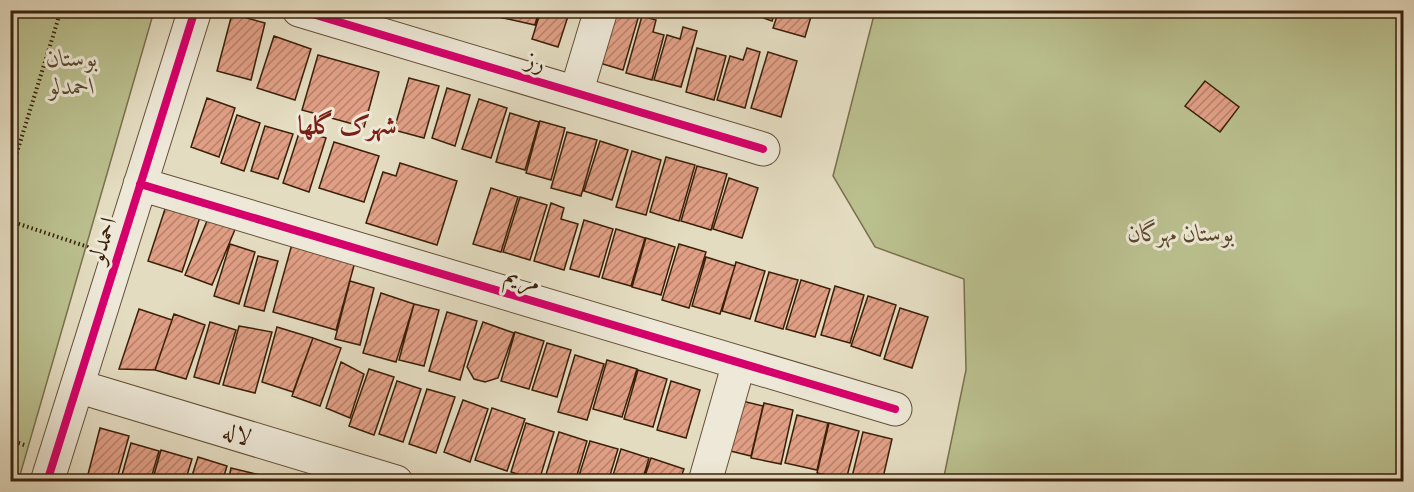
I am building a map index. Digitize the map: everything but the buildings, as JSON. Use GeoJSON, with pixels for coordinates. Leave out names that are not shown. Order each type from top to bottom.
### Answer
{"type":"FeatureCollection","features":[{"type":"Feature","properties":{"kind":"street","name":"احمدلو"},"geometry":{"type":"LineString","coordinates":[[46,482],[195,10]]}},
{"type":"Feature","properties":{"kind":"street","name":"رز"},"geometry":{"type":"LineString","coordinates":[[299,10],[763,149]]}},
{"type":"Feature","properties":{"kind":"street"},"geometry":{"type":"LineString","coordinates":[[576,93],[601,10]]}},
{"type":"Feature","properties":{"kind":"street","name":"مریم"},"geometry":{"type":"LineString","coordinates":[[140,184],[895,409]]}},
{"type":"Feature","properties":{"kind":"street"},"geometry":{"type":"LineString","coordinates":[[705,482],[739,363]]}},
{"type":"Feature","properties":{"kind":"street","name":"لاله"},"geometry":{"type":"LineString","coordinates":[[77,387],[396,482]]}},
{"type":"Feature","properties":{"kind":"path"},"geometry":{"type":"LineString","coordinates":[[10,175],[61,10]]}},
{"type":"Feature","properties":{"kind":"path"},"geometry":{"type":"LineString","coordinates":[[10,221],[117,257]]}},
{"type":"Feature","properties":{"kind":"green space","name":"بوستان احمدلو"},"geometry":{"type":"Polygon","coordinates":[[[10,11],[154,11],[18,482],[10,481],[10,11]]]}},
{"type":"Feature","properties":{"kind":"green space","name":"بوستان مهرگان"},"geometry":{"type":"Polygon","coordinates":[[[875,11],[1403,11],[1403,481],[943,481],[966,370],[964,279],[875,247],[833,176],[875,11]]]}},
{"type":"Feature","properties":{"kind":"cycle path"},"geometry":{"type":"LineString","coordinates":[[47,482],[195,10]]}},
{"type":"Feature","properties":{"kind":"cycle path"},"geometry":{"type":"LineString","coordinates":[[299,10],[763,149]]}},
{"type":"Feature","properties":{"kind":"cycle path"},"geometry":{"type":"LineString","coordinates":[[140,184],[895,409]]}},
{"type":"Feature","properties":{"kind":"district","name":"شهرک گلها"},"geometry":{"type":"Point","coordinates":[347,125]}}]}
